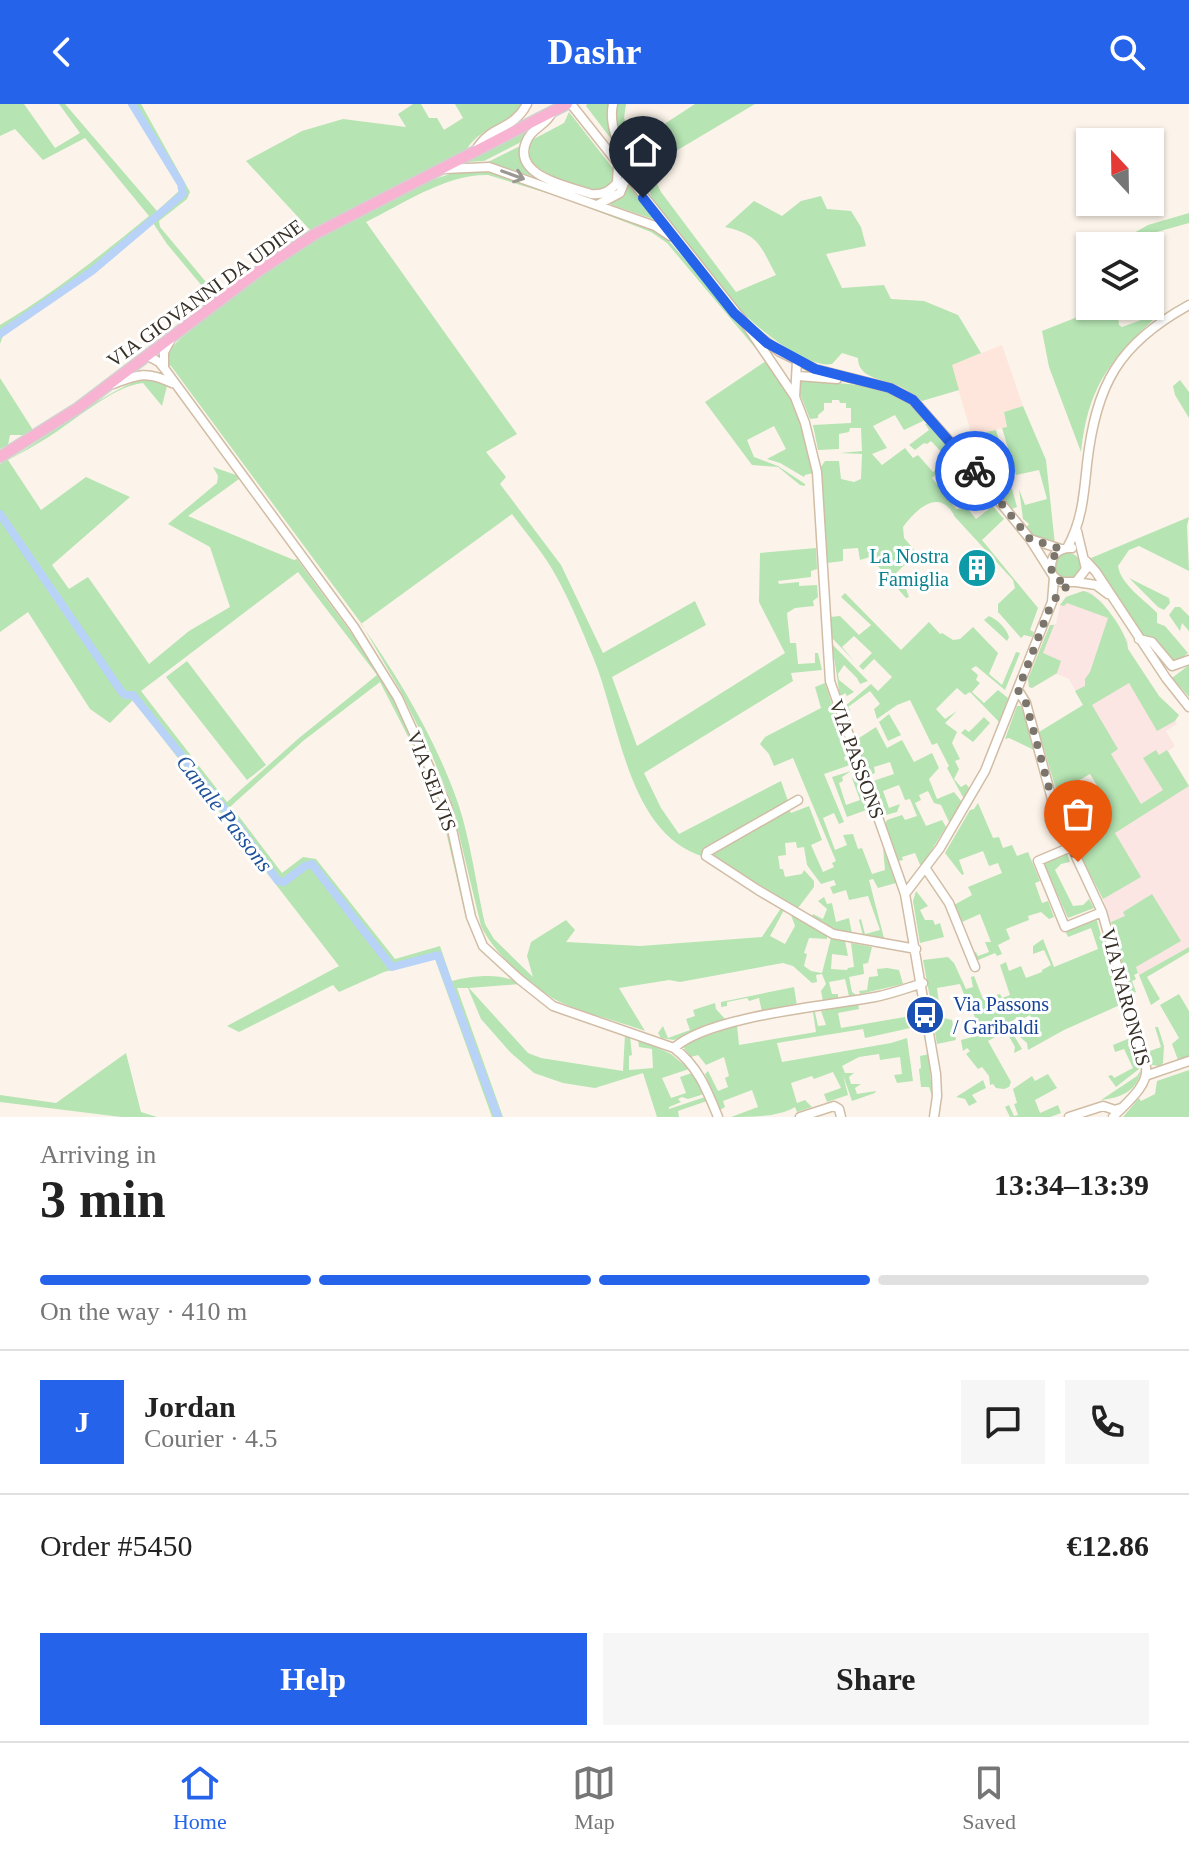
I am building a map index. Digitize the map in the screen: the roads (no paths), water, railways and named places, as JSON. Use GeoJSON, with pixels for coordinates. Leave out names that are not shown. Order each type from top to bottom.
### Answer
{"type":"FeatureCollection","features":[{"type":"Feature","properties":{"kind":"main road","name":"VIA GIOVANNI DA UDINE"},"geometry":{"type":"LineString","coordinates":[[0,457],[43,432],[109,386],[260,270],[315,234],[563,106]]}},
{"type":"Feature","properties":{"kind":"street"},"geometry":{"type":"LineString","coordinates":[[476,151],[484,137],[514,121],[527,104]]}},
{"type":"Feature","properties":{"kind":"street"},"geometry":{"type":"LineString","coordinates":[[613,104],[611,115],[616,135],[643,198]]}},
{"type":"Feature","properties":{"kind":"street"},"geometry":{"type":"LineString","coordinates":[[563,106],[548,122],[534,130],[525,145],[527,163],[535,174],[600,195],[617,183],[617,164]]}},
{"type":"Feature","properties":{"kind":"street","name":"VIA PASSONS"},"geometry":{"type":"LineString","coordinates":[[563,106],[617,164],[747,326],[795,397],[813,447],[817,472],[830,681],[905,894],[923,983],[936,1074],[934,1117]]}},
{"type":"Feature","properties":{"kind":"street"},"geometry":{"type":"LineString","coordinates":[[437,171],[466,166],[489,167],[655,226],[677,240]]}},
{"type":"Feature","properties":{"kind":"street"},"geometry":{"type":"LineString","coordinates":[[596,205],[620,193],[627,176]]}},
{"type":"Feature","properties":{"kind":"street"},"geometry":{"type":"LineString","coordinates":[[905,894],[926,869],[975,790],[1018,690],[1052,602],[1055,588],[1051,562],[1054,554],[1064,548],[1077,531],[1092,426],[1101,395],[1115,368],[1145,333],[1189,305]]}},
{"type":"Feature","properties":{"kind":"street"},"geometry":{"type":"LineString","coordinates":[[747,326],[767,343],[797,361],[900,392],[920,406],[1030,539],[1052,574],[1061,582],[1096,585],[1111,595]]}},
{"type":"Feature","properties":{"kind":"street"},"geometry":{"type":"LineString","coordinates":[[164,368],[163,360],[171,338]]}},
{"type":"Feature","properties":{"kind":"street"},"geometry":{"type":"LineString","coordinates":[[148,356],[154,375]]}},
{"type":"Feature","properties":{"kind":"street","name":"VIA SELVIS"},"geometry":{"type":"LineString","coordinates":[[148,356],[164,368],[354,627],[398,698],[447,806],[471,917],[483,946],[553,1006],[674,1048],[685,1056],[702,1078],[718,1117]]}},
{"type":"Feature","properties":{"kind":"street"},"geometry":{"type":"LineString","coordinates":[[786,382],[789,369],[797,361]]}},
{"type":"Feature","properties":{"kind":"street","name":"VIA PASSONS"},"geometry":{"type":"LineString","coordinates":[[795,397],[797,361]]}},
{"type":"Feature","properties":{"kind":"street"},"geometry":{"type":"LineString","coordinates":[[109,386],[134,376],[154,375],[173,383]]}},
{"type":"Feature","properties":{"kind":"street"},"geometry":{"type":"LineString","coordinates":[[798,376],[846,378]]}},
{"type":"Feature","properties":{"kind":"street"},"geometry":{"type":"LineString","coordinates":[[1052,602],[1084,574],[1084,558],[1077,531]]}},
{"type":"Feature","properties":{"kind":"street"},"geometry":{"type":"LineString","coordinates":[[1030,539],[1064,548],[1084,558],[1189,707]]}},
{"type":"Feature","properties":{"kind":"street"},"geometry":{"type":"LineString","coordinates":[[1139,639],[1152,642],[1172,666],[1189,660]]}},
{"type":"Feature","properties":{"kind":"street"},"geometry":{"type":"LineString","coordinates":[[1166,678],[1189,660]]}},
{"type":"Feature","properties":{"kind":"street","name":"VIA NARONCIS"},"geometry":{"type":"LineString","coordinates":[[1018,690],[1026,703],[1056,814],[1102,912],[1148,1075],[1121,1108],[1111,1114]]}},
{"type":"Feature","properties":{"kind":"street"},"geometry":{"type":"LineString","coordinates":[[798,800],[707,852],[706,856],[833,934],[916,949]]}},
{"type":"Feature","properties":{"kind":"street"},"geometry":{"type":"LineString","coordinates":[[1071,847],[1038,861],[1065,927],[1102,912]]}},
{"type":"Feature","properties":{"kind":"street"},"geometry":{"type":"LineString","coordinates":[[926,869],[949,903],[975,967]]}},
{"type":"Feature","properties":{"kind":"street"},"geometry":{"type":"LineString","coordinates":[[674,1048],[700,1033],[729,1023],[880,996],[923,983]]}},
{"type":"Feature","properties":{"kind":"street"},"geometry":{"type":"LineString","coordinates":[[1148,1075],[1189,1061]]}},
{"type":"Feature","properties":{"kind":"street"},"geometry":{"type":"LineString","coordinates":[[800,1117],[834,1106],[839,1109],[841,1117]]}},
{"type":"Feature","properties":{"kind":"street"},"geometry":{"type":"LineString","coordinates":[[1069,1117],[1098,1107],[1111,1114]]}},
{"type":"Feature","properties":{"kind":"waterway","name":"Canale Passons"},"geometry":{"type":"LineString","coordinates":[[0,334],[92,271],[183,194],[181,184],[132,104]]}},
{"type":"Feature","properties":{"kind":"waterway","name":"Canale Passons"},"geometry":{"type":"LineString","coordinates":[[0,514],[121,691],[125,695],[133,695],[239,827],[278,881],[284,882],[312,864],[392,967],[438,955],[498,1117]]}},
{"type":"Feature","properties":{"kind":"place","name":"La Nostra Famiglia"},"geometry":{"type":"Point","coordinates":[977,568]}},
{"type":"Feature","properties":{"kind":"place","name":"Via Passons / Garibaldi"},"geometry":{"type":"Point","coordinates":[925,1015]}}]}
